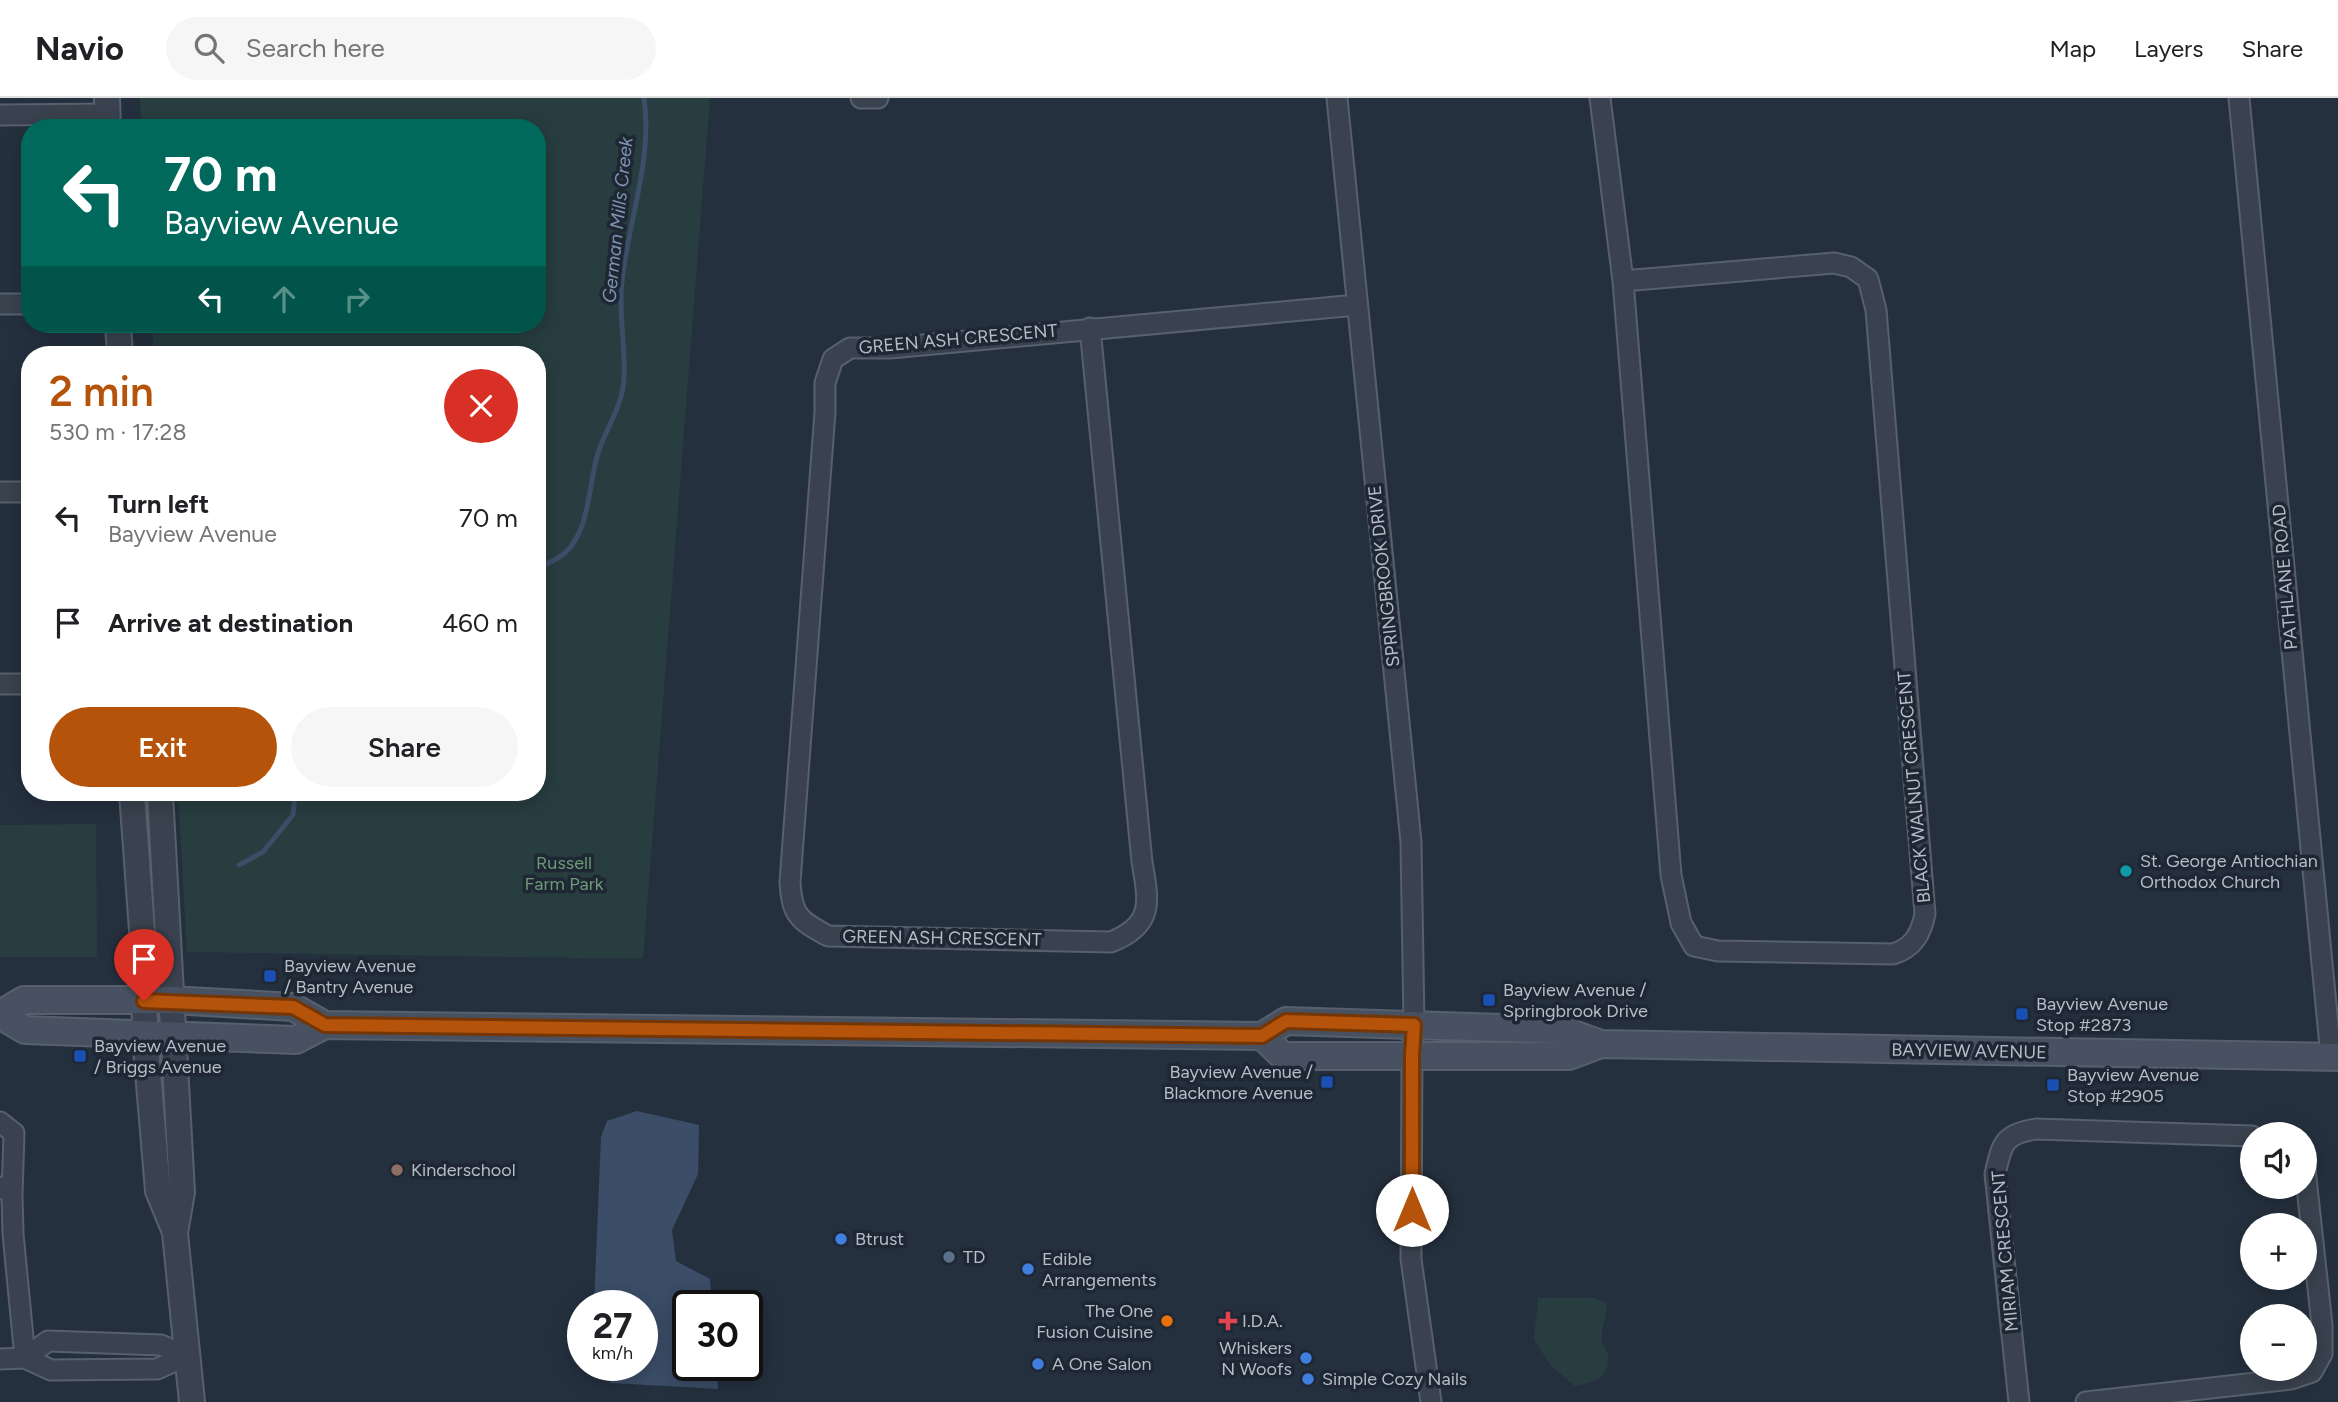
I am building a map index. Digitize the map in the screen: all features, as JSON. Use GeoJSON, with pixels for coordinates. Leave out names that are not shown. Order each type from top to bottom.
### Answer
{"type":"FeatureCollection","features":[{"type":"Feature","properties":{"kind":"main road","name":"BAYVIEW AVENUE"},"geometry":{"type":"LineString","coordinates":[[325,1025],[293,1007],[171,1000],[24,1000],[0,1014],[25,1030],[296,1040],[325,1025],[1262,1036],[1286,1021],[1562,1030],[1601,1044],[2334,1057]]}},
{"type":"Feature","properties":{"kind":"main road","name":"BAYVIEW AVENUE"},"geometry":{"type":"LineString","coordinates":[[1262,1036],[1283,1056],[1569,1056],[1601,1044]]}},
{"type":"Feature","properties":{"kind":"street"},"geometry":{"type":"LineString","coordinates":[[861,98],[878,98]]}},
{"type":"Feature","properties":{"kind":"street","name":"SPRINGBROOK DRIVE"},"geometry":{"type":"LineString","coordinates":[[1337,98],[1411,842],[1410,911],[1414,1025],[1411,1259],[1431,1402]]}},
{"type":"Feature","properties":{"kind":"street","name":"BLACK WALNUT CRESCENT"},"geometry":{"type":"LineString","coordinates":[[1600,98],[1623,281],[1671,875],[1681,923],[1693,946],[1718,951],[1893,954],[1906,950],[1922,930],[1925,914],[1876,310],[1868,279],[1851,267],[1834,263],[1623,281]]}},
{"type":"Feature","properties":{"kind":"street","name":"PATHLANE ROAD"},"geometry":{"type":"LineString","coordinates":[[2239,98],[2334,1057]]}},
{"type":"Feature","properties":{"kind":"street"},"geometry":{"type":"LineString","coordinates":[[0,115],[107,113]]}},
{"type":"Feature","properties":{"kind":"street"},"geometry":{"type":"LineString","coordinates":[[0,304],[21,304]]}},
{"type":"Feature","properties":{"kind":"street","name":"GREEN ASH CRESCENT"},"geometry":{"type":"LineString","coordinates":[[1090,328],[1147,892],[1145,918],[1130,934],[1111,942],[828,936],[802,922],[791,903],[790,882],[825,383],[834,359],[850,348],[890,348],[1090,328],[1357,305]]}},
{"type":"Feature","properties":{"kind":"street"},"geometry":{"type":"LineString","coordinates":[[0,492],[21,492]]}},
{"type":"Feature","properties":{"kind":"street"},"geometry":{"type":"LineString","coordinates":[[0,684],[21,684]]}},
{"type":"Feature","properties":{"kind":"street"},"geometry":{"type":"LineString","coordinates":[[132,801],[145,1036],[158,1191],[175,1233]]}},
{"type":"Feature","properties":{"kind":"street"},"geometry":{"type":"LineString","coordinates":[[160,801],[182,1192],[175,1233],[191,1402]]}},
{"type":"Feature","properties":{"kind":"street"},"geometry":{"type":"LineString","coordinates":[[0,1122],[14,1133],[6,1190],[25,1358]]}},
{"type":"Feature","properties":{"kind":"street","name":"MIRIAM CRESCENT"},"geometry":{"type":"LineString","coordinates":[[2019,1402],[1995,1174],[2000,1153],[2009,1137],[2036,1129],[2240,1136]]}},
{"type":"Feature","properties":{"kind":"street"},"geometry":{"type":"LineString","coordinates":[[2086,1402],[2291,1379],[2312,1372],[2322,1354],[2322,1325],[2308,1199]]}},
{"type":"Feature","properties":{"kind":"street"},"geometry":{"type":"LineString","coordinates":[[25,1358],[48,1340],[161,1345],[186,1356]]}},
{"type":"Feature","properties":{"kind":"street"},"geometry":{"type":"LineString","coordinates":[[0,1359],[25,1358],[51,1370],[157,1369],[186,1356]]}},
{"type":"Feature","properties":{"kind":"green space","name":"Russell Farm Park"},"geometry":{"type":"Polygon","coordinates":[[[140,98],[710,98],[643,959],[187,952],[178,801],[546,801],[546,346],[153,346],[153,333],[546,333],[546,119],[141,119],[140,98]]]}},
{"type":"Feature","properties":{"kind":"green space"},"geometry":{"type":"Polygon","coordinates":[[[96,824],[97,957],[0,957],[0,825],[96,824]]]}},
{"type":"Feature","properties":{"kind":"green space"},"geometry":{"type":"Polygon","coordinates":[[[1538,1298],[1594,1298],[1606,1303],[1602,1336],[1608,1364],[1603,1375],[1575,1386],[1551,1366],[1534,1340],[1538,1298]]]}},
{"type":"Feature","properties":{"kind":"water"},"geometry":{"type":"Polygon","coordinates":[[[637,1111],[699,1125],[698,1174],[672,1230],[676,1261],[710,1279],[711,1290],[672,1290],[672,1381],[717,1381],[718,1389],[611,1383],[658,1381],[658,1290],[595,1290],[601,1137],[607,1121],[637,1111]]]}},
{"type":"Feature","properties":{"kind":"waterway","name":"German Mills Creek"},"geometry":{"type":"LineString","coordinates":[[546,564],[565,553],[578,535],[586,513],[598,453],[623,388],[621,294],[643,167],[646,121],[644,98]]}},
{"type":"Feature","properties":{"kind":"waterway","name":"German Mills Creek"},"geometry":{"type":"LineString","coordinates":[[239,865],[263,852],[293,815],[294,801]]}},
{"type":"Feature","properties":{"kind":"place","name":"St. George Antiochian Orthodox Church"},"geometry":{"type":"Point","coordinates":[2126,871]}},
{"type":"Feature","properties":{"kind":"place","name":"Bayview Avenue / Bantry Avenue"},"geometry":{"type":"Point","coordinates":[270,976]}},
{"type":"Feature","properties":{"kind":"place","name":"Bayview Avenue / Springbrook Drive"},"geometry":{"type":"Point","coordinates":[1489,1000]}},
{"type":"Feature","properties":{"kind":"place","name":"Bayview Avenue Stop #2873"},"geometry":{"type":"Point","coordinates":[2022,1014]}},
{"type":"Feature","properties":{"kind":"place","name":"Bayview Avenue / Briggs Avenue"},"geometry":{"type":"Point","coordinates":[80,1056]}},
{"type":"Feature","properties":{"kind":"place","name":"Bayview Avenue / Blackmore Avenue"},"geometry":{"type":"Point","coordinates":[1327,1082]}},
{"type":"Feature","properties":{"kind":"place","name":"Bayview Avenue Stop #2905"},"geometry":{"type":"Point","coordinates":[2053,1085]}},
{"type":"Feature","properties":{"kind":"place","name":"Kinderschool"},"geometry":{"type":"Point","coordinates":[397,1170]}},
{"type":"Feature","properties":{"kind":"place","name":"Btrust"},"geometry":{"type":"Point","coordinates":[841,1239]}},
{"type":"Feature","properties":{"kind":"place","name":"TD"},"geometry":{"type":"Point","coordinates":[949,1257]}},
{"type":"Feature","properties":{"kind":"place","name":"Edible Arrangements"},"geometry":{"type":"Point","coordinates":[1028,1269]}},
{"type":"Feature","properties":{"kind":"place","name":"The One Fusion Cuisine"},"geometry":{"type":"Point","coordinates":[1167,1321]}},
{"type":"Feature","properties":{"kind":"place","name":"I.D.A."},"geometry":{"type":"Point","coordinates":[1228,1321]}},
{"type":"Feature","properties":{"kind":"place","name":"Whiskers N Woofs"},"geometry":{"type":"Point","coordinates":[1306,1358]}},
{"type":"Feature","properties":{"kind":"place","name":"A One Salon"},"geometry":{"type":"Point","coordinates":[1038,1364]}},
{"type":"Feature","properties":{"kind":"place","name":"Simple Cozy Nails"},"geometry":{"type":"Point","coordinates":[1308,1379]}},
{"type":"Feature","properties":{"kind":"route"},"geometry":{"type":"LineString","coordinates":[[144,1001],[293,1007],[325,1025],[1262,1036],[1286,1021],[1414,1025],[1412,1210]]}}]}
